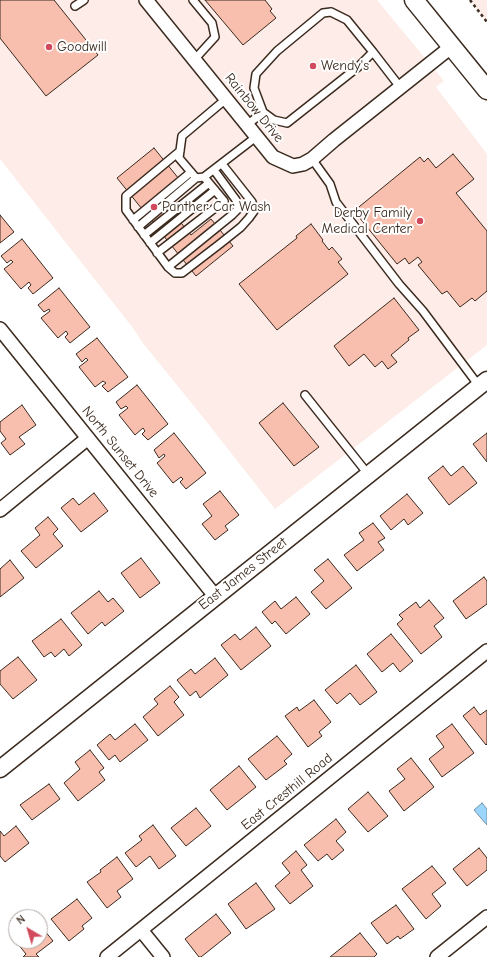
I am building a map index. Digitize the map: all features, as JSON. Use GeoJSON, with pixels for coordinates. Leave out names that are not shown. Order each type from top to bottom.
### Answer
{"type":"FeatureCollection","features":[{"type":"Feature","properties":{"kind":"main road"},"geometry":{"type":"LineString","coordinates":[[421,2],[451,46],[487,90]]}},
{"type":"Feature","properties":{"kind":"street","name":"Rainbow Drive"},"geometry":{"type":"LineString","coordinates":[[146,0],[273,158],[293,166],[303,164],[312,159],[451,46]]}},
{"type":"Feature","properties":{"kind":"street","name":"North Sunset Drive"},"geometry":{"type":"LineString","coordinates":[[0,329],[215,596]]}},
{"type":"Feature","properties":{"kind":"street","name":"East James Street"},"geometry":{"type":"LineString","coordinates":[[0,769],[483,383]]}},
{"type":"Feature","properties":{"kind":"street"},"geometry":{"type":"LineString","coordinates":[[0,510],[88,438]]}},
{"type":"Feature","properties":{"kind":"street","name":"East Cresthill Road"},"geometry":{"type":"LineString","coordinates":[[107,957],[487,651]]}},
{"type":"Feature","properties":{"kind":"street"},"geometry":{"type":"LineString","coordinates":[[437,957],[487,917]]}},
{"type":"Feature","properties":{"kind":"street"},"geometry":{"type":"LineString","coordinates":[[141,930],[163,957]]}},
{"type":"Feature","properties":{"kind":"lane"},"geometry":{"type":"LineString","coordinates":[[75,6],[84,0]]}},
{"type":"Feature","properties":{"kind":"lane"},"geometry":{"type":"LineString","coordinates":[[193,0],[212,23],[215,37],[194,60]]}},
{"type":"Feature","properties":{"kind":"lane"},"geometry":{"type":"LineString","coordinates":[[373,52],[358,67],[287,123],[274,120],[263,112],[254,88],[256,74],[277,51],[323,13],[331,12],[347,20],[373,52],[400,87]]}},
{"type":"Feature","properties":{"kind":"lane"},"geometry":{"type":"LineString","coordinates":[[158,253],[224,201],[204,177],[193,175],[179,158],[182,136],[226,98]]}},
{"type":"Feature","properties":{"kind":"lane"},"geometry":{"type":"LineString","coordinates":[[247,125],[263,112]]}},
{"type":"Feature","properties":{"kind":"lane"},"geometry":{"type":"LineString","coordinates":[[204,177],[256,137]]}},
{"type":"Feature","properties":{"kind":"lane"},"geometry":{"type":"LineString","coordinates":[[180,151],[126,196],[126,210],[168,267],[175,273],[182,273],[241,227],[254,210],[252,202],[222,164]]}},
{"type":"Feature","properties":{"kind":"lane"},"geometry":{"type":"LineString","coordinates":[[312,159],[330,184],[336,202],[399,284],[483,383]]}},
{"type":"Feature","properties":{"kind":"lane"},"geometry":{"type":"LineString","coordinates":[[168,267],[238,209],[236,200],[214,170]]}},
{"type":"Feature","properties":{"kind":"lane"},"geometry":{"type":"LineString","coordinates":[[133,220],[193,175]]}},
{"type":"Feature","properties":{"kind":"lane"},"geometry":{"type":"LineString","coordinates":[[138,227],[193,175]]}},
{"type":"Feature","properties":{"kind":"lane"},"geometry":{"type":"LineString","coordinates":[[144,235],[210,183]]}},
{"type":"Feature","properties":{"kind":"lane"},"geometry":{"type":"LineString","coordinates":[[150,243],[215,190]]}},
{"type":"Feature","properties":{"kind":"lane"},"geometry":{"type":"LineString","coordinates":[[305,395],[368,474]]}},
{"type":"Feature","properties":{"kind":"path"},"geometry":{"type":"LineString","coordinates":[[470,0],[487,22]]}},
{"type":"Feature","properties":{"kind":"shaded area"},"geometry":{"type":"Polygon","coordinates":[[[0,0],[377,0],[444,81],[436,87],[487,154],[487,345],[275,509],[142,342],[133,328],[0,159],[0,0]]]}},
{"type":"Feature","properties":{"kind":"shaded area"},"geometry":{"type":"Polygon","coordinates":[[[470,0],[487,0],[487,22],[470,0]]]}},
{"type":"Feature","properties":{"kind":"water"},"geometry":{"type":"Polygon","coordinates":[[[482,803],[487,809],[487,825],[474,810],[482,803]]]}},
{"type":"Feature","properties":{"kind":"building","name":"Goodwill"},"geometry":{"type":"Polygon","coordinates":[[[0,0],[54,0],[98,55],[46,96],[0,38],[0,0]]]}},
{"type":"Feature","properties":{"kind":"building"},"geometry":{"type":"Polygon","coordinates":[[[205,0],[265,0],[272,9],[270,11],[276,18],[243,45],[205,0]]]}},
{"type":"Feature","properties":{"kind":"building","name":"Panther Car Wash"},"geometry":{"type":"Polygon","coordinates":[[[154,148],[179,179],[158,195],[191,235],[211,219],[233,246],[196,276],[117,178],[154,148]]]}},
{"type":"Feature","properties":{"kind":"building","name":"Derby Family Medical Center"},"geometry":{"type":"Polygon","coordinates":[[[453,154],[474,179],[456,193],[487,231],[487,291],[475,301],[472,298],[460,307],[447,291],[442,294],[418,265],[422,262],[418,257],[409,264],[405,258],[397,264],[354,211],[420,157],[424,162],[428,158],[436,168],[453,154]]]}},
{"type":"Feature","properties":{"kind":"building"},"geometry":{"type":"Polygon","coordinates":[[[0,215],[14,232],[0,243],[0,215]]]}},
{"type":"Feature","properties":{"kind":"building"},"geometry":{"type":"Polygon","coordinates":[[[311,224],[329,250],[332,247],[342,259],[338,262],[348,274],[277,330],[239,284],[297,238],[296,236],[311,224]]]}},
{"type":"Feature","properties":{"kind":"building"},"geometry":{"type":"Polygon","coordinates":[[[22,239],[53,278],[33,294],[28,288],[31,285],[29,282],[21,289],[4,269],[13,262],[11,260],[7,263],[1,256],[22,239]]]}},
{"type":"Feature","properties":{"kind":"building"},"geometry":{"type":"Polygon","coordinates":[[[59,288],[90,327],[70,343],[65,337],[68,334],[66,331],[58,338],[41,318],[50,311],[49,309],[44,312],[38,305],[59,288]]]}},
{"type":"Feature","properties":{"kind":"building"},"geometry":{"type":"Polygon","coordinates":[[[394,298],[419,330],[408,338],[409,340],[391,355],[397,362],[388,369],[382,361],[375,367],[364,354],[349,366],[334,346],[394,298]]]}},
{"type":"Feature","properties":{"kind":"building"},"geometry":{"type":"Polygon","coordinates":[[[97,338],[128,377],[108,392],[102,386],[106,383],[103,381],[95,387],[79,367],[88,360],[86,358],[82,362],[76,354],[97,338]]]}},
{"type":"Feature","properties":{"kind":"building"},"geometry":{"type":"Polygon","coordinates":[[[137,385],[168,424],[148,440],[142,434],[145,431],[143,428],[135,435],[119,415],[128,408],[126,406],[121,409],[116,402],[137,385]]]}},
{"type":"Feature","properties":{"kind":"building"},"geometry":{"type":"Polygon","coordinates":[[[283,403],[319,447],[294,466],[259,423],[283,403]]]}},
{"type":"Feature","properties":{"kind":"building"},"geometry":{"type":"Polygon","coordinates":[[[22,405],[36,425],[19,437],[25,444],[10,455],[1,443],[6,439],[0,431],[0,422],[22,405]]]}},
{"type":"Feature","properties":{"kind":"building"},"geometry":{"type":"Polygon","coordinates":[[[174,433],[206,473],[186,489],[180,482],[183,479],[181,477],[173,483],[157,463],[165,456],[164,454],[159,458],[154,450],[174,433]]]}},
{"type":"Feature","properties":{"kind":"building"},"geometry":{"type":"Polygon","coordinates":[[[487,433],[487,462],[473,444],[487,433]]]}},
{"type":"Feature","properties":{"kind":"building"},"geometry":{"type":"Polygon","coordinates":[[[443,466],[451,476],[463,466],[477,483],[449,505],[428,478],[443,466]]]}},
{"type":"Feature","properties":{"kind":"building"},"geometry":{"type":"Polygon","coordinates":[[[220,491],[239,515],[225,526],[228,530],[215,540],[202,524],[212,516],[203,504],[220,491]]]}},
{"type":"Feature","properties":{"kind":"building"},"geometry":{"type":"Polygon","coordinates":[[[94,493],[108,511],[81,532],[61,508],[73,498],[79,505],[94,493]]]}},
{"type":"Feature","properties":{"kind":"building"},"geometry":{"type":"Polygon","coordinates":[[[407,494],[423,513],[408,525],[404,519],[391,530],[380,516],[407,494]]]}},
{"type":"Feature","properties":{"kind":"building"},"geometry":{"type":"Polygon","coordinates":[[[48,517],[58,529],[53,534],[63,546],[36,568],[21,551],[40,535],[35,528],[48,517]]]}},
{"type":"Feature","properties":{"kind":"building"},"geometry":{"type":"Polygon","coordinates":[[[373,523],[385,538],[378,542],[384,550],[357,571],[344,555],[364,540],[359,533],[373,523]]]}},
{"type":"Feature","properties":{"kind":"building"},"geometry":{"type":"Polygon","coordinates":[[[141,558],[160,583],[140,598],[121,573],[141,558]]]}},
{"type":"Feature","properties":{"kind":"building"},"geometry":{"type":"Polygon","coordinates":[[[328,559],[352,588],[326,609],[311,592],[324,581],[314,570],[328,559]]]}},
{"type":"Feature","properties":{"kind":"building"},"geometry":{"type":"Polygon","coordinates":[[[10,560],[24,578],[0,597],[0,569],[10,560]]]}},
{"type":"Feature","properties":{"kind":"building"},"geometry":{"type":"Polygon","coordinates":[[[484,577],[487,581],[487,604],[466,619],[453,601],[484,577]]]}},
{"type":"Feature","properties":{"kind":"building"},"geometry":{"type":"Polygon","coordinates":[[[99,591],[108,602],[113,598],[124,611],[105,626],[102,622],[88,634],[71,613],[99,591]]]}},
{"type":"Feature","properties":{"kind":"building"},"geometry":{"type":"Polygon","coordinates":[[[296,597],[310,614],[286,634],[275,621],[272,624],[262,612],[275,601],[281,609],[296,597]]]}},
{"type":"Feature","properties":{"kind":"building"},"geometry":{"type":"Polygon","coordinates":[[[429,600],[444,618],[434,626],[442,637],[421,654],[397,624],[403,619],[399,615],[416,602],[420,608],[429,600]]]}},
{"type":"Feature","properties":{"kind":"building"},"geometry":{"type":"Polygon","coordinates":[[[61,619],[82,645],[69,656],[64,649],[55,657],[51,652],[44,657],[32,641],[61,619]]]}},
{"type":"Feature","properties":{"kind":"building"},"geometry":{"type":"Polygon","coordinates":[[[256,627],[271,646],[241,670],[221,645],[235,634],[240,640],[256,627]]]}},
{"type":"Feature","properties":{"kind":"building"},"geometry":{"type":"Polygon","coordinates":[[[391,634],[413,661],[400,672],[393,663],[382,672],[367,654],[391,634]]]}},
{"type":"Feature","properties":{"kind":"building"},"geometry":{"type":"Polygon","coordinates":[[[18,657],[37,680],[13,699],[0,684],[0,671],[18,657]]]}},
{"type":"Feature","properties":{"kind":"building"},"geometry":{"type":"Polygon","coordinates":[[[215,658],[228,675],[200,698],[196,691],[190,696],[177,680],[191,669],[195,674],[215,658]]]}},
{"type":"Feature","properties":{"kind":"building"},"geometry":{"type":"Polygon","coordinates":[[[356,665],[377,692],[360,705],[350,693],[337,704],[325,690],[356,665]]]}},
{"type":"Feature","properties":{"kind":"building"},"geometry":{"type":"Polygon","coordinates":[[[170,686],[179,697],[174,702],[184,715],[158,736],[143,717],[158,704],[154,699],[170,686]]]}},
{"type":"Feature","properties":{"kind":"building"},"geometry":{"type":"Polygon","coordinates":[[[314,700],[331,722],[319,732],[322,736],[308,747],[285,716],[297,707],[299,711],[314,700]]]}},
{"type":"Feature","properties":{"kind":"building"},"geometry":{"type":"Polygon","coordinates":[[[474,707],[480,715],[487,710],[486,745],[463,716],[474,707]]]}},
{"type":"Feature","properties":{"kind":"building"},"geometry":{"type":"Polygon","coordinates":[[[135,724],[148,740],[120,762],[115,755],[109,760],[97,745],[110,734],[115,740],[135,724]]]}},
{"type":"Feature","properties":{"kind":"building"},"geometry":{"type":"Polygon","coordinates":[[[452,724],[474,753],[442,777],[429,759],[444,747],[436,736],[452,724]]]}},
{"type":"Feature","properties":{"kind":"building"},"geometry":{"type":"Polygon","coordinates":[[[277,736],[292,754],[284,761],[287,764],[266,780],[248,759],[277,736]]]}},
{"type":"Feature","properties":{"kind":"building"},"geometry":{"type":"Polygon","coordinates":[[[90,750],[104,768],[99,772],[105,780],[78,801],[64,783],[80,769],[75,762],[90,750]]]}},
{"type":"Feature","properties":{"kind":"building"},"geometry":{"type":"Polygon","coordinates":[[[411,758],[434,787],[404,811],[389,791],[405,779],[397,769],[411,758]]]}},
{"type":"Feature","properties":{"kind":"building"},"geometry":{"type":"Polygon","coordinates":[[[239,766],[256,787],[227,810],[210,790],[239,766]]]}},
{"type":"Feature","properties":{"kind":"building"},"geometry":{"type":"Polygon","coordinates":[[[49,784],[60,799],[32,820],[20,805],[49,784]]]}},
{"type":"Feature","properties":{"kind":"building"},"geometry":{"type":"Polygon","coordinates":[[[368,792],[388,816],[368,832],[348,809],[368,792]]]}},
{"type":"Feature","properties":{"kind":"building"},"geometry":{"type":"Polygon","coordinates":[[[196,808],[211,826],[186,846],[171,828],[196,808]]]}},
{"type":"Feature","properties":{"kind":"building"},"geometry":{"type":"Polygon","coordinates":[[[336,819],[346,832],[336,841],[344,850],[332,860],[327,854],[318,861],[304,845],[336,819]]]}},
{"type":"Feature","properties":{"kind":"building"},"geometry":{"type":"Polygon","coordinates":[[[153,825],[176,856],[159,869],[150,856],[136,867],[125,853],[142,840],[139,836],[153,825]]]}},
{"type":"Feature","properties":{"kind":"building"},"geometry":{"type":"Polygon","coordinates":[[[16,826],[29,843],[5,862],[0,856],[0,831],[4,836],[16,826]]]}},
{"type":"Feature","properties":{"kind":"building"},"geometry":{"type":"Polygon","coordinates":[[[479,848],[487,858],[487,870],[467,886],[453,869],[479,848]]]}},
{"type":"Feature","properties":{"kind":"building"},"geometry":{"type":"Polygon","coordinates":[[[296,851],[307,865],[301,870],[313,886],[290,904],[275,886],[290,873],[282,863],[296,851]]]}},
{"type":"Feature","properties":{"kind":"building"},"geometry":{"type":"Polygon","coordinates":[[[117,857],[133,879],[117,891],[121,897],[107,908],[87,882],[101,872],[100,870],[117,857]]]}},
{"type":"Feature","properties":{"kind":"building"},"geometry":{"type":"Polygon","coordinates":[[[432,866],[446,883],[432,894],[441,906],[426,919],[402,889],[432,866]]]}},
{"type":"Feature","properties":{"kind":"building"},"geometry":{"type":"Polygon","coordinates":[[[256,883],[275,909],[246,929],[228,904],[256,883]]]}},
{"type":"Feature","properties":{"kind":"building"},"geometry":{"type":"Polygon","coordinates":[[[77,899],[92,918],[82,926],[84,929],[69,941],[51,919],[77,899]]]}},
{"type":"Feature","properties":{"kind":"building"},"geometry":{"type":"Polygon","coordinates":[[[396,905],[414,929],[400,939],[398,936],[387,944],[371,923],[396,905]]]}},
{"type":"Feature","properties":{"kind":"building"},"geometry":{"type":"Polygon","coordinates":[[[216,914],[231,933],[199,957],[185,939],[216,914]]]}},
{"type":"Feature","properties":{"kind":"building"},"geometry":{"type":"Polygon","coordinates":[[[360,933],[377,954],[374,957],[330,957],[360,933]]]}},
{"type":"Feature","properties":{"kind":"building"},"geometry":{"type":"Polygon","coordinates":[[[48,935],[53,941],[48,945],[48,935]]]}},
{"type":"Feature","properties":{"kind":"building"},"geometry":{"type":"Polygon","coordinates":[[[22,949],[43,949],[36,954],[39,957],[23,957],[26,954],[22,949]]]}},
{"type":"Feature","properties":{"kind":"place","name":"Goodwill"},"geometry":{"type":"Point","coordinates":[49,47]}},
{"type":"Feature","properties":{"kind":"place","name":"Wendy's"},"geometry":{"type":"Point","coordinates":[313,66]}},
{"type":"Feature","properties":{"kind":"place","name":"Panther Car Wash"},"geometry":{"type":"Point","coordinates":[154,207]}},
{"type":"Feature","properties":{"kind":"place","name":"Derby Family Medical Center"},"geometry":{"type":"Point","coordinates":[420,221]}}]}
